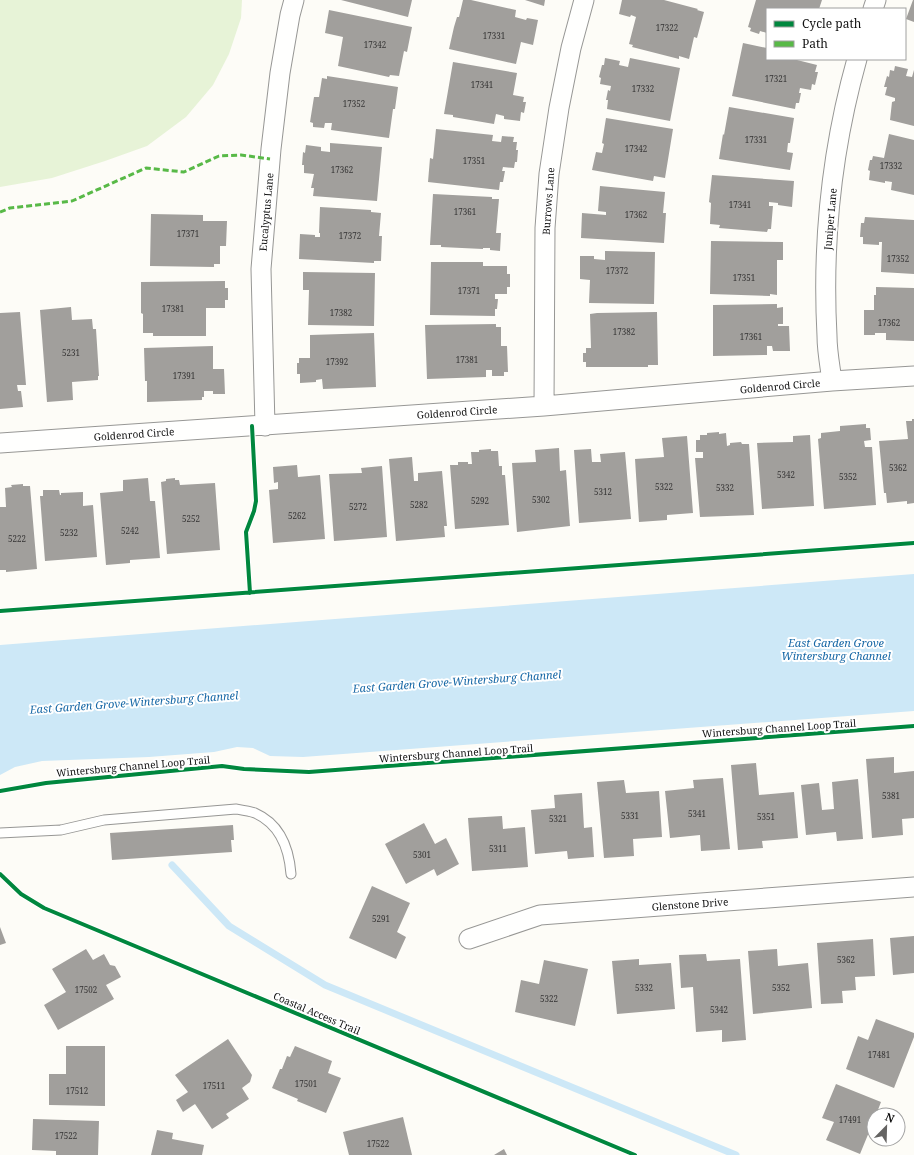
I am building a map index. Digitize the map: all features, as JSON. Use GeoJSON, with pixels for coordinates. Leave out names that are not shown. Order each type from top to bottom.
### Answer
{"type":"FeatureCollection","features":[{"type":"Feature","properties":{"kind":"street","name":"Eucalyptus Lane"},"geometry":{"type":"LineString","coordinates":[[265,426],[261,269],[270,154],[280,74],[294,0]]}},
{"type":"Feature","properties":{"kind":"street","name":"Burrows Lane"},"geometry":{"type":"LineString","coordinates":[[544,406],[545,236],[549,174],[570,56],[584,0]]}},
{"type":"Feature","properties":{"kind":"street","name":"Juniper Lane"},"geometry":{"type":"LineString","coordinates":[[832,381],[827,336],[827,254],[829,204],[843,120],[858,60]]}},
{"type":"Feature","properties":{"kind":"street","name":"Goldenrod Circle"},"geometry":{"type":"LineString","coordinates":[[0,442],[265,426],[544,406],[832,381],[914,376]]}},
{"type":"Feature","properties":{"kind":"street","name":"Glenstone Drive"},"geometry":{"type":"LineString","coordinates":[[469,939],[540,915],[914,887]]}},
{"type":"Feature","properties":{"kind":"lane"},"geometry":{"type":"LineString","coordinates":[[0,833],[61,830],[104,820],[236,809],[255,813],[270,824],[282,836],[290,856],[291,874]]}},
{"type":"Feature","properties":{"kind":"green space"},"geometry":{"type":"Polygon","coordinates":[[[0,0],[242,0],[241,18],[229,54],[213,85],[186,117],[147,146],[52,178],[0,187],[0,0]]]}},
{"type":"Feature","properties":{"kind":"water","name":"East Garden Grove Wintersburg Channel"},"geometry":{"type":"Polygon","coordinates":[[[914,574],[914,711],[303,757],[270,756],[253,748],[237,747],[214,752],[149,757],[42,761],[15,767],[0,775],[0,645],[914,574]]]}},
{"type":"Feature","properties":{"kind":"building"},"geometry":{"type":"Polygon","coordinates":[[[341,0],[412,0],[408,17],[341,0]]]}},
{"type":"Feature","properties":{"kind":"building"},"geometry":{"type":"Polygon","coordinates":[[[463,0],[471,0],[516,10],[515,17],[526,20],[527,18],[538,20],[533,45],[521,42],[516,64],[449,49],[454,27],[457,17],[459,17],[463,0]]]}},
{"type":"Feature","properties":{"kind":"building"},"geometry":{"type":"Polygon","coordinates":[[[525,0],[545,0],[544,6],[525,0]]]}},
{"type":"Feature","properties":{"kind":"building"},"geometry":{"type":"Polygon","coordinates":[[[622,0],[664,0],[704,12],[697,38],[694,37],[689,59],[679,56],[679,59],[632,47],[633,45],[629,44],[636,17],[619,14],[622,0]]]}},
{"type":"Feature","properties":{"kind":"building"},"geometry":{"type":"Polygon","coordinates":[[[756,0],[822,0],[819,8],[766,8],[766,33],[760,31],[759,34],[750,31],[751,28],[748,27],[756,0]]]}},
{"type":"Feature","properties":{"kind":"building"},"geometry":{"type":"Polygon","coordinates":[[[914,0],[914,22],[906,19],[914,0]]]}},
{"type":"Feature","properties":{"kind":"building"},"geometry":{"type":"Polygon","coordinates":[[[329,10],[412,27],[407,52],[404,51],[399,76],[390,75],[389,77],[338,66],[343,37],[325,33],[329,10]]]}},
{"type":"Feature","properties":{"kind":"building"},"geometry":{"type":"Polygon","coordinates":[[[743,43],[766,48],[766,60],[797,60],[817,65],[815,72],[818,72],[815,85],[812,84],[811,90],[800,88],[799,93],[801,93],[799,103],[796,103],[795,109],[732,96],[743,43]]]}},
{"type":"Feature","properties":{"kind":"building"},"geometry":{"type":"Polygon","coordinates":[[[605,58],[620,61],[619,65],[628,67],[630,58],[680,68],[670,121],[607,109],[608,100],[606,100],[608,90],[610,91],[611,86],[600,84],[601,78],[599,77],[605,58]]]}},
{"type":"Feature","properties":{"kind":"building"},"geometry":{"type":"Polygon","coordinates":[[[453,62],[517,73],[513,95],[524,97],[523,102],[526,102],[524,113],[521,112],[520,121],[504,119],[504,116],[496,114],[494,124],[444,114],[453,62]]]}},
{"type":"Feature","properties":{"kind":"building"},"geometry":{"type":"Polygon","coordinates":[[[895,66],[908,69],[906,76],[912,77],[914,70],[914,126],[890,120],[892,102],[895,101],[895,98],[885,95],[887,87],[884,87],[887,76],[889,77],[890,70],[894,71],[895,66]]]}},
{"type":"Feature","properties":{"kind":"building"},"geometry":{"type":"Polygon","coordinates":[[[327,76],[398,87],[389,138],[331,130],[332,123],[325,123],[324,128],[313,127],[313,123],[310,122],[314,97],[319,97],[322,78],[327,79],[327,76]]]}},
{"type":"Feature","properties":{"kind":"building"},"geometry":{"type":"Polygon","coordinates":[[[729,107],[794,118],[787,152],[793,153],[790,170],[719,159],[729,107]]]}},
{"type":"Feature","properties":{"kind":"building"},"geometry":{"type":"Polygon","coordinates":[[[606,118],[673,129],[665,178],[654,176],[653,181],[592,170],[596,152],[602,153],[606,118]]]}},
{"type":"Feature","properties":{"kind":"building"},"geometry":{"type":"Polygon","coordinates":[[[436,129],[493,135],[492,141],[501,142],[502,136],[514,137],[513,142],[517,142],[516,150],[518,150],[517,162],[515,162],[514,168],[503,167],[502,171],[505,171],[503,182],[500,182],[499,190],[428,182],[430,158],[433,159],[436,129]]]}},
{"type":"Feature","properties":{"kind":"building"},"geometry":{"type":"Polygon","coordinates":[[[889,134],[914,140],[914,195],[891,190],[892,182],[885,181],[885,183],[869,180],[870,171],[868,170],[870,160],[872,160],[873,156],[884,158],[889,134]]]}},
{"type":"Feature","properties":{"kind":"building"},"geometry":{"type":"Polygon","coordinates":[[[330,143],[382,147],[377,201],[313,196],[314,188],[311,188],[314,174],[304,173],[304,165],[302,165],[303,152],[305,153],[306,145],[321,147],[321,151],[330,152],[330,143]]]}},
{"type":"Feature","properties":{"kind":"building"},"geometry":{"type":"Polygon","coordinates":[[[712,175],[794,181],[792,207],[769,202],[769,206],[773,206],[771,229],[768,229],[767,232],[719,228],[720,225],[710,224],[711,203],[709,202],[712,175]]]}},
{"type":"Feature","properties":{"kind":"building"},"geometry":{"type":"Polygon","coordinates":[[[600,186],[665,192],[663,213],[666,213],[664,243],[581,238],[582,213],[606,215],[606,212],[598,211],[600,186]]]}},
{"type":"Feature","properties":{"kind":"building"},"geometry":{"type":"Polygon","coordinates":[[[433,194],[492,197],[492,199],[499,199],[496,233],[501,233],[500,251],[490,250],[490,248],[441,247],[441,245],[430,245],[433,194]]]}},
{"type":"Feature","properties":{"kind":"building"},"geometry":{"type":"Polygon","coordinates":[[[320,207],[371,210],[371,212],[381,213],[379,236],[382,236],[381,261],[374,261],[374,263],[299,259],[300,234],[315,235],[315,237],[320,237],[320,207]]]}},
{"type":"Feature","properties":{"kind":"building"},"geometry":{"type":"Polygon","coordinates":[[[151,214],[203,215],[203,221],[227,221],[226,246],[220,246],[220,264],[214,264],[214,267],[150,266],[151,214]]]}},
{"type":"Feature","properties":{"kind":"building"},"geometry":{"type":"Polygon","coordinates":[[[865,217],[914,220],[914,274],[881,272],[882,242],[879,242],[879,245],[863,244],[863,237],[860,237],[861,223],[864,223],[865,217]]]}},
{"type":"Feature","properties":{"kind":"building"},"geometry":{"type":"Polygon","coordinates":[[[711,241],[783,242],[783,260],[777,260],[777,295],[710,294],[711,241]]]}},
{"type":"Feature","properties":{"kind":"building"},"geometry":{"type":"Polygon","coordinates":[[[605,251],[655,252],[654,304],[589,303],[590,280],[580,279],[580,256],[594,256],[594,259],[605,260],[605,251]]]}},
{"type":"Feature","properties":{"kind":"building"},"geometry":{"type":"Polygon","coordinates":[[[431,262],[483,262],[483,266],[507,266],[507,274],[510,274],[510,287],[507,287],[507,294],[495,294],[495,299],[498,299],[497,309],[495,309],[495,316],[430,315],[431,262]]]}},
{"type":"Feature","properties":{"kind":"building"},"geometry":{"type":"Polygon","coordinates":[[[303,272],[375,273],[374,326],[308,325],[309,290],[303,290],[303,272]]]}},
{"type":"Feature","properties":{"kind":"building"},"geometry":{"type":"Polygon","coordinates":[[[225,281],[225,288],[228,288],[228,300],[225,300],[225,308],[206,308],[206,336],[153,336],[153,333],[143,333],[143,314],[141,313],[141,282],[225,281]]]}},
{"type":"Feature","properties":{"kind":"building"},"geometry":{"type":"Polygon","coordinates":[[[876,287],[914,288],[914,341],[886,340],[886,333],[864,335],[864,310],[874,310],[874,295],[876,295],[876,287]]]}},
{"type":"Feature","properties":{"kind":"building"},"geometry":{"type":"Polygon","coordinates":[[[777,304],[777,308],[783,307],[783,324],[778,324],[778,326],[789,326],[790,351],[773,351],[772,346],[767,346],[767,355],[713,356],[713,305],[777,304]]]}},
{"type":"Feature","properties":{"kind":"building"},"geometry":{"type":"Polygon","coordinates":[[[71,307],[72,320],[92,319],[93,329],[96,329],[98,380],[72,382],[73,400],[47,402],[40,310],[71,307]]]}},
{"type":"Feature","properties":{"kind":"building"},"geometry":{"type":"Polygon","coordinates":[[[20,312],[26,385],[17,385],[18,391],[21,391],[23,407],[0,409],[0,313],[20,312]]]}},
{"type":"Feature","properties":{"kind":"building"},"geometry":{"type":"Polygon","coordinates":[[[657,312],[658,365],[648,365],[648,367],[586,367],[586,362],[583,362],[583,353],[586,353],[586,348],[591,348],[590,314],[657,312]]]}},
{"type":"Feature","properties":{"kind":"building"},"geometry":{"type":"Polygon","coordinates":[[[496,324],[496,327],[501,327],[501,346],[507,346],[508,372],[504,372],[504,376],[492,376],[492,370],[486,370],[486,377],[427,379],[425,325],[496,324]]]}},
{"type":"Feature","properties":{"kind":"building"},"geometry":{"type":"Polygon","coordinates":[[[374,333],[376,387],[323,389],[322,379],[316,380],[316,382],[300,383],[300,374],[297,374],[297,363],[299,363],[299,358],[310,358],[310,335],[374,333]]]}},
{"type":"Feature","properties":{"kind":"building"},"geometry":{"type":"Polygon","coordinates":[[[213,346],[213,369],[224,369],[225,394],[213,394],[213,391],[204,391],[204,397],[202,397],[202,400],[147,402],[144,348],[213,346]]]}},
{"type":"Feature","properties":{"kind":"building"},"geometry":{"type":"Polygon","coordinates":[[[912,419],[914,419],[914,503],[907,504],[907,501],[887,503],[886,493],[884,493],[879,441],[908,439],[906,421],[912,421],[912,419]]]}},
{"type":"Feature","properties":{"kind":"building"},"geometry":{"type":"Polygon","coordinates":[[[866,424],[866,428],[870,428],[871,440],[864,441],[865,447],[872,447],[876,505],[824,509],[818,439],[821,438],[821,433],[840,431],[840,426],[866,424]]]}},
{"type":"Feature","properties":{"kind":"building"},"geometry":{"type":"Polygon","coordinates":[[[719,432],[719,434],[726,433],[727,446],[730,445],[730,443],[741,442],[742,444],[749,444],[754,515],[700,517],[695,458],[703,458],[703,452],[696,452],[696,440],[700,440],[700,435],[719,432]]]}},
{"type":"Feature","properties":{"kind":"building"},"geometry":{"type":"Polygon","coordinates":[[[810,435],[814,506],[762,509],[757,443],[793,442],[793,436],[810,435]]]}},
{"type":"Feature","properties":{"kind":"building"},"geometry":{"type":"Polygon","coordinates":[[[687,436],[693,513],[667,515],[667,520],[639,522],[635,459],[664,457],[662,438],[687,436]]]}},
{"type":"Feature","properties":{"kind":"building"},"geometry":{"type":"Polygon","coordinates":[[[559,448],[560,471],[566,470],[570,526],[517,532],[512,463],[536,462],[535,450],[559,448]]]}},
{"type":"Feature","properties":{"kind":"building"},"geometry":{"type":"Polygon","coordinates":[[[491,449],[491,451],[498,451],[499,466],[502,466],[502,475],[505,475],[509,525],[455,529],[450,465],[458,465],[458,462],[468,462],[468,464],[472,464],[471,452],[491,449]]]}},
{"type":"Feature","properties":{"kind":"building"},"geometry":{"type":"Polygon","coordinates":[[[591,449],[592,462],[601,462],[600,454],[625,452],[631,519],[579,523],[574,450],[591,449]]]}},
{"type":"Feature","properties":{"kind":"building"},"geometry":{"type":"Polygon","coordinates":[[[412,457],[414,481],[418,481],[418,473],[442,471],[447,526],[444,526],[445,537],[396,541],[389,459],[412,457]]]}},
{"type":"Feature","properties":{"kind":"building"},"geometry":{"type":"Polygon","coordinates":[[[297,465],[298,477],[320,475],[325,539],[273,543],[269,490],[278,489],[278,482],[274,483],[273,467],[297,465]]]}},
{"type":"Feature","properties":{"kind":"building"},"geometry":{"type":"Polygon","coordinates":[[[382,466],[387,537],[334,541],[329,474],[362,473],[361,468],[382,466]]]}},
{"type":"Feature","properties":{"kind":"building"},"geometry":{"type":"Polygon","coordinates":[[[148,478],[150,501],[155,501],[160,558],[130,560],[130,563],[106,565],[100,493],[123,491],[123,480],[148,478]]]}},
{"type":"Feature","properties":{"kind":"building"},"geometry":{"type":"Polygon","coordinates":[[[175,478],[175,480],[179,480],[180,485],[215,483],[220,550],[167,554],[161,482],[166,481],[166,479],[175,478]]]}},
{"type":"Feature","properties":{"kind":"building"},"geometry":{"type":"Polygon","coordinates":[[[23,484],[23,486],[30,486],[37,569],[6,572],[6,570],[0,570],[0,507],[6,507],[5,488],[12,487],[11,485],[23,484]]]}},
{"type":"Feature","properties":{"kind":"building"},"geometry":{"type":"Polygon","coordinates":[[[43,490],[59,490],[60,495],[61,493],[83,492],[83,506],[93,505],[97,557],[45,561],[40,496],[43,496],[43,490]]]}},
{"type":"Feature","properties":{"kind":"building"},"geometry":{"type":"Polygon","coordinates":[[[894,757],[894,773],[914,771],[914,818],[902,819],[903,835],[872,838],[866,759],[894,757]]]}},
{"type":"Feature","properties":{"kind":"building"},"geometry":{"type":"Polygon","coordinates":[[[756,763],[759,795],[794,792],[798,838],[762,841],[763,848],[738,850],[731,765],[756,763]]]}},
{"type":"Feature","properties":{"kind":"building"},"geometry":{"type":"Polygon","coordinates":[[[723,778],[730,849],[701,851],[700,835],[670,838],[665,791],[694,788],[693,780],[723,778]]]}},
{"type":"Feature","properties":{"kind":"building"},"geometry":{"type":"Polygon","coordinates":[[[858,779],[863,839],[837,841],[836,832],[806,835],[801,785],[819,783],[822,810],[834,809],[832,782],[858,779]]]}},
{"type":"Feature","properties":{"kind":"building"},"geometry":{"type":"Polygon","coordinates":[[[624,780],[626,793],[659,791],[662,837],[633,839],[634,856],[604,858],[597,782],[624,780]]]}},
{"type":"Feature","properties":{"kind":"building"},"geometry":{"type":"Polygon","coordinates":[[[582,793],[584,828],[592,827],[594,857],[568,859],[567,851],[535,854],[531,810],[555,808],[554,795],[582,793]]]}},
{"type":"Feature","properties":{"kind":"building"},"geometry":{"type":"Polygon","coordinates":[[[502,816],[503,829],[525,827],[528,867],[472,871],[468,818],[502,816]]]}},
{"type":"Feature","properties":{"kind":"building"},"geometry":{"type":"Polygon","coordinates":[[[424,823],[435,844],[446,838],[459,864],[437,876],[434,869],[406,884],[385,844],[424,823]]]}},
{"type":"Feature","properties":{"kind":"building"},"geometry":{"type":"Polygon","coordinates":[[[233,825],[234,840],[231,840],[232,852],[112,860],[110,833],[233,825]]]}},
{"type":"Feature","properties":{"kind":"building"},"geometry":{"type":"Polygon","coordinates":[[[372,886],[410,903],[397,932],[406,937],[396,959],[349,938],[372,886]]]}},
{"type":"Feature","properties":{"kind":"building"},"geometry":{"type":"Polygon","coordinates":[[[0,927],[6,943],[0,945],[0,927]]]}},
{"type":"Feature","properties":{"kind":"building"},"geometry":{"type":"Polygon","coordinates":[[[914,936],[914,973],[893,975],[890,938],[914,936]]]}},
{"type":"Feature","properties":{"kind":"building"},"geometry":{"type":"Polygon","coordinates":[[[873,939],[875,976],[855,977],[856,990],[842,991],[843,1003],[821,1004],[817,943],[873,939]]]}},
{"type":"Feature","properties":{"kind":"building"},"geometry":{"type":"Polygon","coordinates":[[[86,949],[93,960],[104,954],[110,965],[115,966],[121,977],[106,985],[114,999],[58,1030],[44,1005],[66,992],[52,969],[86,949]]]}},
{"type":"Feature","properties":{"kind":"building"},"geometry":{"type":"Polygon","coordinates":[[[777,949],[778,966],[808,963],[812,1008],[753,1014],[748,951],[777,949]]]}},
{"type":"Feature","properties":{"kind":"building"},"geometry":{"type":"Polygon","coordinates":[[[706,954],[707,961],[740,959],[746,1040],[722,1042],[722,1030],[696,1032],[693,987],[681,988],[679,955],[706,954]]]}},
{"type":"Feature","properties":{"kind":"building"},"geometry":{"type":"Polygon","coordinates":[[[639,959],[639,965],[671,963],[675,1009],[617,1014],[612,961],[639,959]]]}},
{"type":"Feature","properties":{"kind":"building"},"geometry":{"type":"Polygon","coordinates":[[[544,960],[588,969],[575,1026],[515,1012],[521,980],[539,984],[544,960]]]}},
{"type":"Feature","properties":{"kind":"building"},"geometry":{"type":"Polygon","coordinates":[[[876,1019],[914,1033],[914,1037],[894,1088],[846,1069],[858,1036],[868,1040],[876,1019]]]}},
{"type":"Feature","properties":{"kind":"building"},"geometry":{"type":"Polygon","coordinates":[[[228,1039],[252,1075],[250,1082],[242,1088],[249,1099],[226,1114],[229,1118],[212,1129],[195,1104],[183,1112],[176,1100],[188,1092],[175,1075],[228,1039]]]}},
{"type":"Feature","properties":{"kind":"building"},"geometry":{"type":"Polygon","coordinates":[[[66,1046],[105,1046],[105,1106],[49,1105],[49,1074],[66,1074],[66,1046]]]}},
{"type":"Feature","properties":{"kind":"building"},"geometry":{"type":"Polygon","coordinates":[[[295,1046],[332,1061],[328,1073],[341,1078],[326,1113],[297,1101],[298,1099],[272,1088],[287,1056],[290,1057],[295,1046]]]}},
{"type":"Feature","properties":{"kind":"building"},"geometry":{"type":"Polygon","coordinates":[[[836,1084],[881,1102],[879,1107],[866,1107],[866,1139],[860,1154],[826,1140],[834,1122],[822,1118],[836,1084]]]}},
{"type":"Feature","properties":{"kind":"building"},"geometry":{"type":"Polygon","coordinates":[[[403,1117],[412,1155],[349,1155],[343,1132],[403,1117]]]}},
{"type":"Feature","properties":{"kind":"building"},"geometry":{"type":"Polygon","coordinates":[[[33,1119],[99,1121],[98,1155],[56,1155],[56,1151],[32,1150],[33,1119]]]}},
{"type":"Feature","properties":{"kind":"building"},"geometry":{"type":"Polygon","coordinates":[[[157,1130],[173,1133],[172,1139],[204,1145],[202,1155],[151,1155],[157,1130]]]}},
{"type":"Feature","properties":{"kind":"building"},"geometry":{"type":"Polygon","coordinates":[[[504,1149],[507,1155],[494,1155],[504,1149]]]}},
{"type":"Feature","properties":{"kind":"waterway"},"geometry":{"type":"LineString","coordinates":[[172,865],[229,926],[325,985],[736,1155]]}},
{"type":"Feature","properties":{"kind":"marked path"},"geometry":{"type":"LineString","coordinates":[[0,212],[10,208],[72,201],[146,168],[184,172],[219,156],[241,155],[270,159]]}},
{"type":"Feature","properties":{"kind":"cycle path"},"geometry":{"type":"LineString","coordinates":[[250,593],[246,532],[256,501],[252,426]]}},
{"type":"Feature","properties":{"kind":"cycle path"},"geometry":{"type":"LineString","coordinates":[[0,611],[914,543]]}},
{"type":"Feature","properties":{"kind":"cycle path","name":"Wintersburg Channel Loop Trail"},"geometry":{"type":"LineString","coordinates":[[0,791],[46,783],[222,766],[244,769],[309,772],[914,726]]}},
{"type":"Feature","properties":{"kind":"cycle path","name":"Coastal Access Trail"},"geometry":{"type":"LineString","coordinates":[[0,874],[21,894],[44,908],[635,1155]]}},
{"type":"Feature","properties":{"kind":"water label","name":"East Garden Grove-Wintersburg Channel"},"geometry":{"type":"Point","coordinates":[457,681]}},
{"type":"Feature","properties":{"kind":"water label","name":"East Garden Grove-Wintersburg Channel"},"geometry":{"type":"Point","coordinates":[134,702]}}]}
